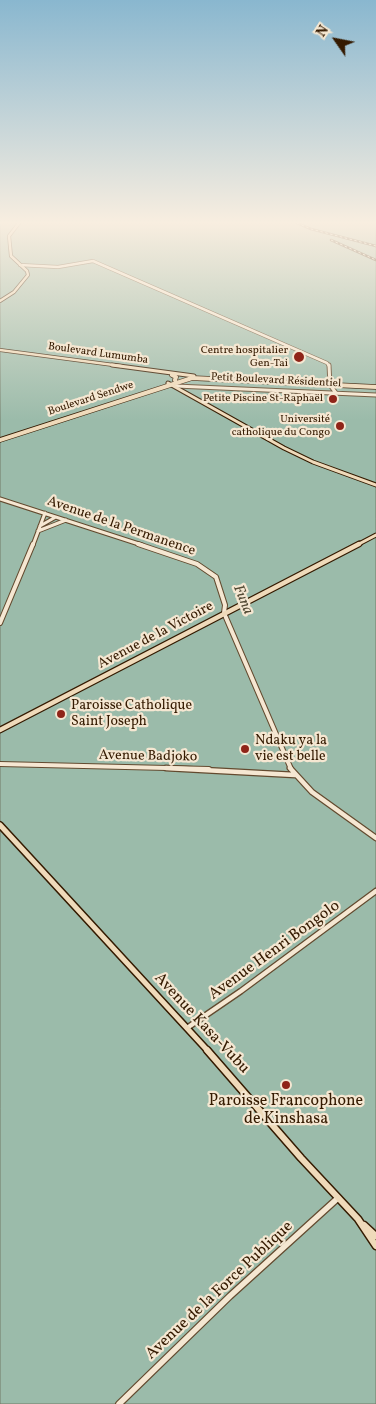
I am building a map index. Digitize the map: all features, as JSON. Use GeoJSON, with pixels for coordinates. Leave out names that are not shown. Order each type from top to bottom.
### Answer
{"type":"FeatureCollection","features":[{"type":"Feature","properties":{"kind":"highway"},"geometry":{"type":"LineString","coordinates":[[172,374],[176,377],[175,380]]}},
{"type":"Feature","properties":{"kind":"highway","name":"Boulevard Lumumba"},"geometry":{"type":"LineString","coordinates":[[187,377],[376,386]]}},
{"type":"Feature","properties":{"kind":"highway","name":"Boulevard Sendwe"},"geometry":{"type":"LineString","coordinates":[[172,384],[175,380],[187,377]]}},
{"type":"Feature","properties":{"kind":"highway","name":"Boulevard Lumumba"},"geometry":{"type":"LineString","coordinates":[[182,381],[193,377]]}},
{"type":"Feature","properties":{"kind":"highway","name":"Boulevard Sendwe"},"geometry":{"type":"LineString","coordinates":[[0,439],[182,381]]}},
{"type":"Feature","properties":{"kind":"main road"},"geometry":{"type":"LineString","coordinates":[[0,301],[17,289]]}},
{"type":"Feature","properties":{"kind":"main road","name":"Boulevard Lumumba"},"geometry":{"type":"LineString","coordinates":[[0,351],[187,377]]}},
{"type":"Feature","properties":{"kind":"main road","name":"Boulevard Lumumba"},"geometry":{"type":"LineString","coordinates":[[0,351],[193,377]]}},
{"type":"Feature","properties":{"kind":"main road"},"geometry":{"type":"LineString","coordinates":[[172,384],[284,448],[313,462],[375,484]]}},
{"type":"Feature","properties":{"kind":"main road","name":"Avenue de la Victoire"},"geometry":{"type":"LineString","coordinates":[[0,730],[376,535]]}},
{"type":"Feature","properties":{"kind":"main road","name":"Avenue Kasa-Vubu"},"geometry":{"type":"LineString","coordinates":[[0,825],[187,1028],[193,1037],[242,1088],[300,1158],[358,1219],[376,1246]]}},
{"type":"Feature","properties":{"kind":"main road"},"geometry":{"type":"LineString","coordinates":[[358,1219],[376,1236]]}},
{"type":"Feature","properties":{"kind":"street"},"geometry":{"type":"LineString","coordinates":[[156,289],[327,363],[329,365],[330,384],[336,393]]}},
{"type":"Feature","properties":{"kind":"street","name":"Petit Boulevard Résidentiel"},"geometry":{"type":"LineString","coordinates":[[172,384],[376,395]]}},
{"type":"Feature","properties":{"kind":"street","name":"Avenue de la Permanence"},"geometry":{"type":"LineString","coordinates":[[0,499],[204,568],[216,577],[225,605],[224,613],[281,751],[295,775],[322,799],[376,838]]}},
{"type":"Feature","properties":{"kind":"street"},"geometry":{"type":"LineString","coordinates":[[0,623],[45,513]]}},
{"type":"Feature","properties":{"kind":"street"},"geometry":{"type":"LineString","coordinates":[[39,528],[55,518]]}},
{"type":"Feature","properties":{"kind":"street"},"geometry":{"type":"LineString","coordinates":[[49,526],[55,518]]}},
{"type":"Feature","properties":{"kind":"street"},"geometry":{"type":"LineString","coordinates":[[39,528],[66,520]]}},
{"type":"Feature","properties":{"kind":"street"},"geometry":{"type":"LineString","coordinates":[[225,605],[233,608]]}},
{"type":"Feature","properties":{"kind":"street","name":"Avenue Badjoko"},"geometry":{"type":"LineString","coordinates":[[0,764],[204,769],[295,775]]}},
{"type":"Feature","properties":{"kind":"street","name":"Avenue Henri Bongolo"},"geometry":{"type":"LineString","coordinates":[[187,1028],[241,992],[376,891]]}},
{"type":"Feature","properties":{"kind":"street","name":"Avenue de la Force Publique"},"geometry":{"type":"LineString","coordinates":[[120,1404],[230,1296],[338,1198]]}},
{"type":"Feature","properties":{"kind":"water","name":"Funa"},"geometry":{"type":"Polygon","coordinates":[[[0,289],[376,289],[376,1404],[0,1404],[0,289]]]}},
{"type":"Feature","properties":{"kind":"place","name":"Centre hospitalier Gen-Tai"},"geometry":{"type":"Point","coordinates":[299,357]}},
{"type":"Feature","properties":{"kind":"place","name":"Petite Piscine St-Raphaël"},"geometry":{"type":"Point","coordinates":[333,399]}},
{"type":"Feature","properties":{"kind":"place","name":"Université catholique du Congo"},"geometry":{"type":"Point","coordinates":[340,426]}},
{"type":"Feature","properties":{"kind":"place","name":"Paroisse Catholique Saint Joseph"},"geometry":{"type":"Point","coordinates":[61,714]}},
{"type":"Feature","properties":{"kind":"place","name":"Ndaku ya la vie est belle"},"geometry":{"type":"Point","coordinates":[245,749]}},
{"type":"Feature","properties":{"kind":"place","name":"Paroisse Francophone de Kinshasa"},"geometry":{"type":"Point","coordinates":[286,1085]}}]}
